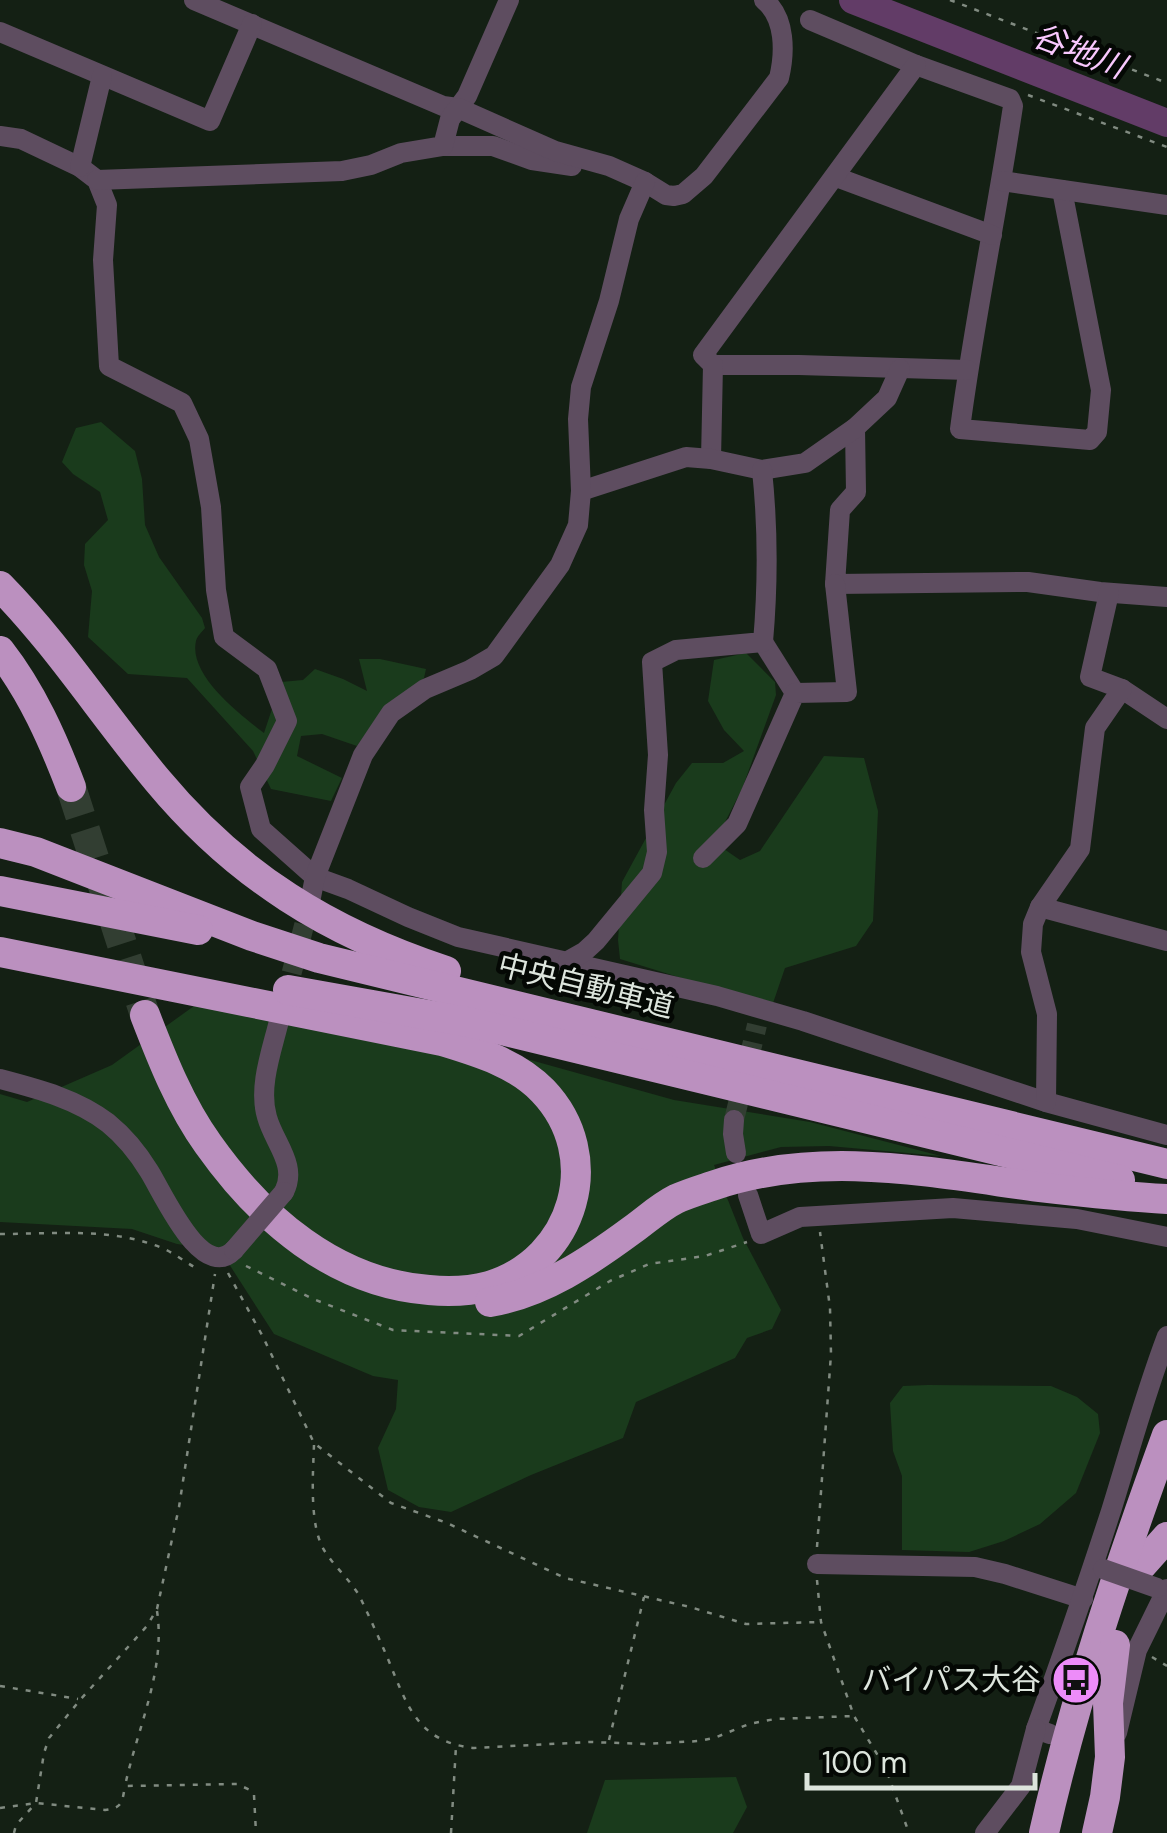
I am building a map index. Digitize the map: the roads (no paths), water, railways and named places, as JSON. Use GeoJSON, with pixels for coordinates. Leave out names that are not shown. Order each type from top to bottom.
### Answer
{"type":"FeatureCollection","features":[{"type":"Feature","properties":{"kind":"highway"},"geometry":{"type":"LineString","coordinates":[[0,586],[39,628],[189,817],[245,868],[300,907],[356,936],[420,962],[842,1084]]}},
{"type":"Feature","properties":{"kind":"highway"},"geometry":{"type":"LineString","coordinates":[[0,652],[46,727],[64,786],[0,676]]}},
{"type":"Feature","properties":{"kind":"highway","name":"中央自動車道"},"geometry":{"type":"LineString","coordinates":[[0,843],[36,852],[320,958],[1167,1164]]}},
{"type":"Feature","properties":{"kind":"highway"},"geometry":{"type":"LineString","coordinates":[[0,891],[280,946]]}},
{"type":"Feature","properties":{"kind":"highway"},"geometry":{"type":"LineString","coordinates":[[0,951],[442,1041],[502,1063],[542,1090],[557,1108],[574,1147],[575,1188],[571,1208],[553,1244],[535,1261],[490,1286],[436,1291],[396,1286],[336,1264],[275,1222],[244,1190],[207,1143],[137,1011],[145,1054],[184,1132],[241,1208],[285,1246],[332,1276],[400,1301],[451,1306],[502,1300],[563,1275],[674,1200],[717,1184],[780,1170],[872,1166],[1112,1196],[1167,1195]]}},
{"type":"Feature","properties":{"kind":"highway","name":"中央自動車道"},"geometry":{"type":"LineString","coordinates":[[0,951],[310,994],[474,1023],[1167,1195]]}},
{"type":"Feature","properties":{"kind":"highway"},"geometry":{"type":"LineString","coordinates":[[1044,1833],[1058,1771],[1102,1650],[1167,1435]]}},
{"type":"Feature","properties":{"kind":"highway"},"geometry":{"type":"LineString","coordinates":[[1158,1583],[1167,1494]]}},
{"type":"Feature","properties":{"kind":"highway"},"geometry":{"type":"LineString","coordinates":[[1026,1833],[1043,1732],[1102,1650],[1158,1583],[1167,1537]]}},
{"type":"Feature","properties":{"kind":"highway"},"geometry":{"type":"LineString","coordinates":[[1097,1833],[1110,1757],[1102,1650]]}},
{"type":"Feature","properties":{"kind":"highway"},"geometry":{"type":"LineString","coordinates":[[1064,1833],[1090,1727],[1102,1650]]}},
{"type":"Feature","properties":{"kind":"highway"},"geometry":{"type":"LineString","coordinates":[[1075,1833],[1095,1780],[1110,1757]]}},
{"type":"Feature","properties":{"kind":"street"},"geometry":{"type":"LineString","coordinates":[[194,0],[443,106],[458,108],[554,151],[608,166],[674,196],[692,188],[779,78],[784,59],[783,38],[774,8],[764,0]]}},
{"type":"Feature","properties":{"kind":"street"},"geometry":{"type":"LineString","coordinates":[[443,146],[450,119],[468,96],[509,0]]}},
{"type":"Feature","properties":{"kind":"street"},"geometry":{"type":"LineString","coordinates":[[810,20],[1010,99],[1013,106],[960,429],[1090,440],[1096,432],[1101,390],[1062,190]]}},
{"type":"Feature","properties":{"kind":"street"},"geometry":{"type":"LineString","coordinates":[[0,32],[210,122],[252,24]]}},
{"type":"Feature","properties":{"kind":"street"},"geometry":{"type":"LineString","coordinates":[[711,459],[714,366],[704,355],[916,64]]}},
{"type":"Feature","properties":{"kind":"street"},"geometry":{"type":"LineString","coordinates":[[102,76],[89,174],[108,206],[103,260],[109,366],[182,403],[199,439],[211,506],[216,590],[224,637],[267,669],[287,721],[266,765],[250,787],[262,829],[313,887],[348,889],[408,918],[458,936],[717,996],[760,1017],[1167,1135]]}},
{"type":"Feature","properties":{"kind":"street"},"geometry":{"type":"LineString","coordinates":[[0,136],[21,139],[89,174],[342,172],[401,152],[483,145],[554,165],[608,166]]}},
{"type":"Feature","properties":{"kind":"street"},"geometry":{"type":"LineString","coordinates":[[836,177],[992,235]]}},
{"type":"Feature","properties":{"kind":"street"},"geometry":{"type":"LineString","coordinates":[[1002,181],[1167,205]]}},
{"type":"Feature","properties":{"kind":"street"},"geometry":{"type":"LineString","coordinates":[[313,887],[363,756],[391,713],[424,689],[494,656],[560,565],[578,525],[578,419],[582,387],[629,219],[645,182]]}},
{"type":"Feature","properties":{"kind":"street"},"geometry":{"type":"LineString","coordinates":[[714,366],[968,370]]}},
{"type":"Feature","properties":{"kind":"street"},"geometry":{"type":"LineString","coordinates":[[581,491],[686,457],[762,470],[805,463],[856,428],[887,398],[900,369]]}},
{"type":"Feature","properties":{"kind":"street"},"geometry":{"type":"LineString","coordinates":[[795,692],[847,692],[835,584],[840,510],[856,492],[856,428]]}},
{"type":"Feature","properties":{"kind":"street"},"geometry":{"type":"LineString","coordinates":[[762,470],[766,598],[763,642],[795,692]]}},
{"type":"Feature","properties":{"kind":"street"},"geometry":{"type":"LineString","coordinates":[[835,584],[1028,582],[1167,597]]}},
{"type":"Feature","properties":{"kind":"street"},"geometry":{"type":"LineString","coordinates":[[1109,593],[1090,677],[1122,689],[1167,719]]}},
{"type":"Feature","properties":{"kind":"street"},"geometry":{"type":"LineString","coordinates":[[568,961],[596,941],[652,873],[657,852],[654,810],[658,755],[652,662],[676,650],[763,642]]}},
{"type":"Feature","properties":{"kind":"street"},"geometry":{"type":"LineString","coordinates":[[1046,1102],[1047,1014],[1030,952],[1033,924],[1080,849],[1096,728],[1122,689]]}},
{"type":"Feature","properties":{"kind":"street"},"geometry":{"type":"LineString","coordinates":[[704,858],[737,824],[795,692]]}},
{"type":"Feature","properties":{"kind":"street"},"geometry":{"type":"LineString","coordinates":[[1040,908],[1167,941]]}},
{"type":"Feature","properties":{"kind":"street"},"geometry":{"type":"LineString","coordinates":[[0,1078],[62,1098],[106,1122],[149,1170],[194,1242],[204,1252],[227,1254],[284,1192],[289,1180],[289,1169],[265,1107],[279,1021]]}},
{"type":"Feature","properties":{"kind":"street"},"geometry":{"type":"LineString","coordinates":[[734,1120],[736,1153]]}},
{"type":"Feature","properties":{"kind":"street"},"geometry":{"type":"LineString","coordinates":[[748,1195],[761,1234],[800,1217],[952,1208],[1078,1219],[1167,1236]]}},
{"type":"Feature","properties":{"kind":"street"},"geometry":{"type":"LineString","coordinates":[[985,1833],[1021,1786],[1043,1732],[1083,1598],[1098,1567],[1136,1424],[1167,1336]]}},
{"type":"Feature","properties":{"kind":"street"},"geometry":{"type":"LineString","coordinates":[[817,1564],[975,1567],[1083,1598]]}},
{"type":"Feature","properties":{"kind":"street"},"geometry":{"type":"LineString","coordinates":[[1098,1567],[1158,1583],[1110,1757]]}},
{"type":"Feature","properties":{"kind":"waterway","name":"谷地川"},"geometry":{"type":"LineString","coordinates":[[853,0],[1167,123]]}},
{"type":"Feature","properties":{"kind":"tunnel"},"geometry":{"type":"LineString","coordinates":[[71,787],[145,1015]]}},
{"type":"Feature","properties":{"kind":"tunnel"},"geometry":{"type":"LineString","coordinates":[[284,1002],[311,899]]}},
{"type":"Feature","properties":{"kind":"tunnel"},"geometry":{"type":"LineString","coordinates":[[734,1120],[757,1025]]}},
{"type":"Feature","properties":{"kind":"place","name":"バイパス大谷"},"geometry":{"type":"Point","coordinates":[1076,1680]}}]}
